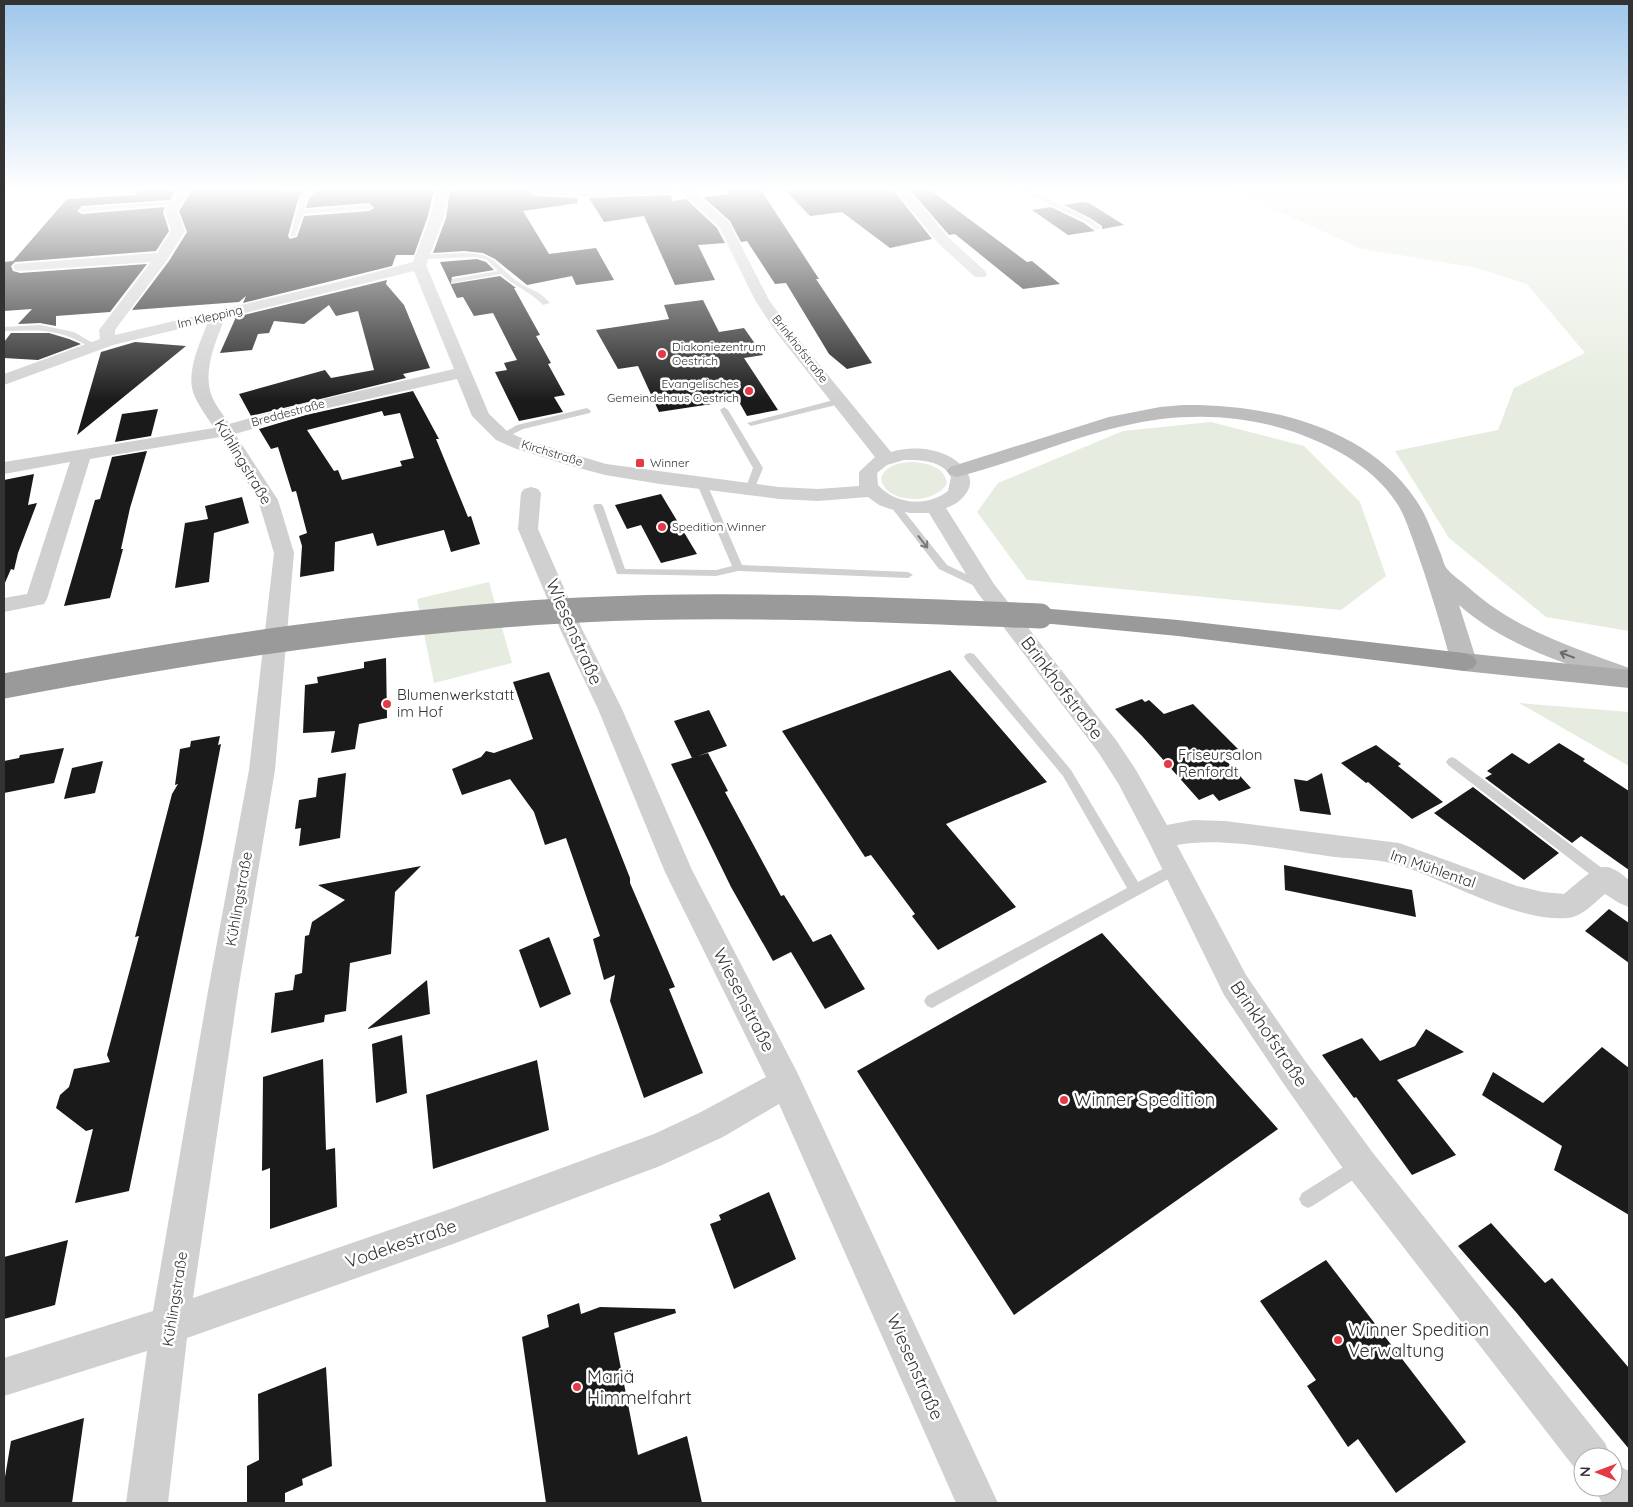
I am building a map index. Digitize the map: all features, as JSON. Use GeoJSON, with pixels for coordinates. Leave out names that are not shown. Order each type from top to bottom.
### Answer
{"type":"FeatureCollection","features":[{"type":"Feature","properties":{"kind":"highway"},"geometry":{"type":"LineString","coordinates":[[4,686],[243,643],[378,626],[490,615],[662,607],[739,606],[891,609],[1040,616],[1169,627],[1464,662]]}},
{"type":"Feature","properties":{"kind":"main road"},"geometry":{"type":"LineString","coordinates":[[1464,662],[1629,678]]}},
{"type":"Feature","properties":{"kind":"street"},"geometry":{"type":"LineString","coordinates":[[20,267],[115,260]]}},
{"type":"Feature","properties":{"kind":"street"},"geometry":{"type":"LineString","coordinates":[[101,343],[107,330],[159,260]]}},
{"type":"Feature","properties":{"kind":"street","name":"Brinkhofstraße"},"geometry":{"type":"LineString","coordinates":[[743,260],[762,300],[784,332],[886,458]]}},
{"type":"Feature","properties":{"kind":"street"},"geometry":{"type":"LineString","coordinates":[[965,260],[980,274]]}},
{"type":"Feature","properties":{"kind":"street","name":"Im Klepping"},"geometry":{"type":"LineString","coordinates":[[4,380],[101,343],[218,316],[420,261]]}},
{"type":"Feature","properties":{"kind":"street","name":"Kirchstraße"},"geometry":{"type":"LineString","coordinates":[[420,261],[444,329],[464,372],[481,416],[502,436],[520,444],[605,469],[702,484],[818,495],[871,491]]}},
{"type":"Feature","properties":{"kind":"street","name":"Kühlingstraße"},"geometry":{"type":"LineString","coordinates":[[147,1503],[170,1325],[222,991],[262,770],[284,553],[268,500],[203,396],[200,385],[202,364],[218,316]]}},
{"type":"Feature","properties":{"kind":"street","name":"Breddestraße"},"geometry":{"type":"LineString","coordinates":[[4,468],[225,431],[312,407],[464,372]]}},
{"type":"Feature","properties":{"kind":"street"},"geometry":{"type":"LineString","coordinates":[[957,471],[1099,426],[1139,416],[1194,410],[1222,411],[1268,418],[1307,430],[1353,451],[1377,468],[1394,484],[1409,504],[1435,568],[1464,662]]}},
{"type":"Feature","properties":{"kind":"street"},"geometry":{"type":"LineString","coordinates":[[902,454],[921,455],[938,459],[957,471],[961,483],[956,494],[934,505],[913,507],[892,504],[871,491],[867,482],[868,472],[875,464],[886,458],[902,454]]}},
{"type":"Feature","properties":{"kind":"street"},"geometry":{"type":"LineString","coordinates":[[4,605],[36,599],[82,455]]}},
{"type":"Feature","properties":{"kind":"street","name":"Wiesenstraße"},"geometry":{"type":"LineString","coordinates":[[531,493],[528,529],[571,629],[610,709],[679,872],[786,1083],[977,1503]]}},
{"type":"Feature","properties":{"kind":"street","name":"Brinkhofstraße"},"geometry":{"type":"LineString","coordinates":[[934,505],[985,587],[1107,746],[1160,837],[1235,985],[1292,1069],[1362,1165],[1583,1447]]}},
{"type":"Feature","properties":{"kind":"street"},"geometry":{"type":"LineString","coordinates":[[1435,568],[1469,602],[1506,628],[1629,678]]}},
{"type":"Feature","properties":{"kind":"street","name":"Im Mühlental"},"geometry":{"type":"LineString","coordinates":[[1160,837],[1193,831],[1225,832],[1399,854],[1516,898],[1543,904],[1569,906],[1605,878]]}},
{"type":"Feature","properties":{"kind":"street"},"geometry":{"type":"LineString","coordinates":[[1605,878],[1629,895]]}},
{"type":"Feature","properties":{"kind":"street","name":"Vodekestraße"},"geometry":{"type":"LineString","coordinates":[[4,1377],[170,1325],[453,1226],[660,1149],[711,1125],[786,1083]]}},
{"type":"Feature","properties":{"kind":"lane"},"geometry":{"type":"LineString","coordinates":[[420,261],[427,260]]}},
{"type":"Feature","properties":{"kind":"lane"},"geometry":{"type":"LineString","coordinates":[[490,260],[516,284],[535,292],[546,303]]}},
{"type":"Feature","properties":{"kind":"lane"},"geometry":{"type":"LineString","coordinates":[[454,280],[503,272]]}},
{"type":"Feature","properties":{"kind":"lane"},"geometry":{"type":"LineString","coordinates":[[4,329],[53,327],[101,343]]}},
{"type":"Feature","properties":{"kind":"lane"},"geometry":{"type":"LineString","coordinates":[[751,423],[841,401]]}},
{"type":"Feature","properties":{"kind":"lane"},"geometry":{"type":"LineString","coordinates":[[724,410],[758,468],[750,490]]}},
{"type":"Feature","properties":{"kind":"lane"},"geometry":{"type":"LineString","coordinates":[[502,436],[520,427],[587,411]]}},
{"type":"Feature","properties":{"kind":"lane"},"geometry":{"type":"LineString","coordinates":[[702,484],[738,568]]}},
{"type":"Feature","properties":{"kind":"lane","name":"Brinkhofstraße"},"geometry":{"type":"LineString","coordinates":[[892,504],[942,567],[985,587]]}},
{"type":"Feature","properties":{"kind":"lane"},"geometry":{"type":"LineString","coordinates":[[598,506],[620,572],[716,573],[738,568],[908,575]]}},
{"type":"Feature","properties":{"kind":"lane"},"geometry":{"type":"LineString","coordinates":[[970,657],[1067,773],[1136,890]]}},
{"type":"Feature","properties":{"kind":"lane"},"geometry":{"type":"LineString","coordinates":[[1452,762],[1605,878]]}},
{"type":"Feature","properties":{"kind":"lane"},"geometry":{"type":"LineString","coordinates":[[932,1001],[1176,868]]}},
{"type":"Feature","properties":{"kind":"lane"},"geometry":{"type":"LineString","coordinates":[[1308,1199],[1362,1165]]}},
{"type":"Feature","properties":{"kind":"shaded area"},"geometry":{"type":"Polygon","coordinates":[[[1432,260],[1629,260],[1629,631],[1546,617],[1449,538],[1395,451],[1498,430],[1514,388],[1585,353],[1527,284],[1477,268],[1432,260]]]}},
{"type":"Feature","properties":{"kind":"shaded area"},"geometry":{"type":"Polygon","coordinates":[[[1211,422],[1304,446],[1360,502],[1386,576],[1341,610],[1027,580],[977,512],[998,483],[1123,431],[1211,422]]]}},
{"type":"Feature","properties":{"kind":"shaded area"},"geometry":{"type":"Polygon","coordinates":[[[913,462],[935,467],[943,473],[947,483],[933,495],[912,499],[892,493],[885,487],[881,478],[886,470],[898,464],[913,462]]]}},
{"type":"Feature","properties":{"kind":"shaded area"},"geometry":{"type":"Polygon","coordinates":[[[489,582],[512,663],[434,683],[417,599],[489,582]]]}},
{"type":"Feature","properties":{"kind":"shaded area"},"geometry":{"type":"Polygon","coordinates":[[[1519,703],[1629,712],[1629,766],[1519,703]]]}},
{"type":"Feature","properties":{"kind":"building"},"geometry":{"type":"Polygon","coordinates":[[[36,260],[15,262],[11,266],[13,271],[20,273],[147,264],[110,312],[56,316],[56,326],[40,323],[18,324],[32,309],[4,311],[4,262],[36,260]]]}},
{"type":"Feature","properties":{"kind":"building"},"geometry":{"type":"Polygon","coordinates":[[[394,260],[392,266],[243,303],[246,296],[239,302],[132,310],[169,261],[394,260]]]}},
{"type":"Feature","properties":{"kind":"building"},"geometry":{"type":"Polygon","coordinates":[[[481,260],[486,262],[494,270],[452,277],[451,284],[500,276],[516,288],[514,288],[540,335],[536,336],[551,363],[548,364],[565,395],[554,397],[563,412],[519,421],[495,372],[507,370],[504,363],[517,360],[493,313],[474,316],[463,297],[457,298],[440,262],[481,260]]]}},
{"type":"Feature","properties":{"kind":"building"},"geometry":{"type":"Polygon","coordinates":[[[497,260],[603,260],[614,280],[576,285],[572,276],[527,285],[497,260]]]}},
{"type":"Feature","properties":{"kind":"building"},"geometry":{"type":"Polygon","coordinates":[[[664,260],[705,260],[715,280],[675,285],[664,260]]]}},
{"type":"Feature","properties":{"kind":"building"},"geometry":{"type":"Polygon","coordinates":[[[760,260],[807,260],[819,279],[816,279],[872,363],[847,369],[829,354],[786,283],[775,284],[760,260]]]}},
{"type":"Feature","properties":{"kind":"building"},"geometry":{"type":"Polygon","coordinates":[[[988,260],[1032,261],[1060,284],[1023,289],[988,260]]]}},
{"type":"Feature","properties":{"kind":"building"},"geometry":{"type":"Polygon","coordinates":[[[387,280],[386,284],[404,305],[430,368],[403,374],[406,378],[251,416],[239,394],[325,370],[331,378],[374,370],[358,311],[336,316],[329,305],[304,324],[274,321],[269,333],[258,334],[252,350],[220,353],[236,317],[387,280]]]}},
{"type":"Feature","properties":{"kind":"building"},"geometry":{"type":"Polygon","coordinates":[[[703,300],[719,332],[744,328],[763,355],[744,358],[778,410],[747,416],[738,400],[659,412],[638,366],[618,369],[596,330],[669,319],[664,305],[703,300]]]}},
{"type":"Feature","properties":{"kind":"building"},"geometry":{"type":"Polygon","coordinates":[[[11,333],[49,333],[81,344],[38,360],[4,358],[4,342],[11,333]]]}},
{"type":"Feature","properties":{"kind":"building"},"geometry":{"type":"Polygon","coordinates":[[[135,342],[186,346],[77,435],[101,352],[135,342]]]}},
{"type":"Feature","properties":{"kind":"building"},"geometry":{"type":"Polygon","coordinates":[[[413,391],[439,439],[436,439],[468,517],[471,516],[480,544],[451,552],[444,530],[377,546],[373,533],[335,542],[334,571],[300,577],[302,546],[299,536],[307,533],[296,491],[292,492],[278,447],[271,449],[259,429],[306,415],[413,391]],[[382,411],[307,430],[334,471],[338,470],[342,480],[402,466],[400,461],[414,458],[400,413],[384,416],[382,411]]]}},
{"type":"Feature","properties":{"kind":"building"},"geometry":{"type":"Polygon","coordinates":[[[158,409],[151,436],[115,442],[122,414],[158,409]]]}},
{"type":"Feature","properties":{"kind":"building"},"geometry":{"type":"Polygon","coordinates":[[[147,451],[130,508],[121,549],[123,549],[110,598],[64,606],[95,500],[100,499],[112,457],[147,451]]]}},
{"type":"Feature","properties":{"kind":"building"},"geometry":{"type":"Polygon","coordinates":[[[34,474],[28,505],[37,503],[18,553],[14,570],[11,569],[4,585],[4,480],[34,474]]]}},
{"type":"Feature","properties":{"kind":"building","name":"Spedition Winner"},"geometry":{"type":"Polygon","coordinates":[[[661,494],[697,554],[661,563],[641,525],[627,529],[615,505],[661,494]]]}},
{"type":"Feature","properties":{"kind":"building"},"geometry":{"type":"Polygon","coordinates":[[[242,497],[249,523],[214,533],[209,582],[175,588],[185,523],[208,519],[205,506],[242,497]]]}},
{"type":"Feature","properties":{"kind":"building"},"geometry":{"type":"Polygon","coordinates":[[[386,658],[387,718],[359,724],[355,749],[331,753],[335,731],[303,733],[305,685],[318,683],[317,677],[364,668],[364,662],[386,658]]]}},
{"type":"Feature","properties":{"kind":"building"},"geometry":{"type":"Polygon","coordinates":[[[950,670],[1047,782],[946,824],[1016,907],[938,950],[912,916],[915,914],[871,855],[865,857],[782,731],[950,670]]]}},
{"type":"Feature","properties":{"kind":"building"},"geometry":{"type":"Polygon","coordinates":[[[549,672],[630,878],[630,883],[675,987],[669,989],[703,1073],[644,1098],[610,1001],[615,975],[604,980],[593,939],[600,936],[566,838],[545,845],[534,812],[510,779],[462,795],[452,769],[481,757],[486,751],[494,753],[533,739],[513,682],[549,672]]]}},
{"type":"Feature","properties":{"kind":"building"},"geometry":{"type":"Polygon","coordinates":[[[1142,699],[1145,702],[1149,700],[1164,714],[1193,704],[1238,749],[1221,755],[1251,788],[1219,801],[1213,794],[1199,800],[1142,736],[1115,709],[1142,699]]]}},
{"type":"Feature","properties":{"kind":"building"},"geometry":{"type":"Polygon","coordinates":[[[709,710],[727,746],[692,758],[674,721],[709,710]]]}},
{"type":"Feature","properties":{"kind":"building"},"geometry":{"type":"Polygon","coordinates":[[[220,736],[218,745],[221,744],[202,843],[129,1191],[75,1203],[93,1129],[86,1131],[56,1108],[60,1095],[69,1087],[74,1069],[110,1062],[107,1055],[139,936],[135,937],[172,794],[178,784],[175,785],[180,749],[190,747],[191,741],[220,736]]]}},
{"type":"Feature","properties":{"kind":"building"},"geometry":{"type":"Polygon","coordinates":[[[1559,743],[1585,759],[1583,761],[1629,791],[1629,870],[1581,836],[1572,843],[1485,778],[1492,774],[1487,771],[1512,753],[1529,764],[1559,743]]]}},
{"type":"Feature","properties":{"kind":"building"},"geometry":{"type":"Polygon","coordinates":[[[1376,745],[1401,764],[1398,766],[1443,802],[1412,819],[1368,782],[1366,783],[1341,763],[1376,745]]]}},
{"type":"Feature","properties":{"kind":"building"},"geometry":{"type":"Polygon","coordinates":[[[64,748],[54,783],[4,793],[4,761],[19,758],[20,755],[64,748]]]}},
{"type":"Feature","properties":{"kind":"building"},"geometry":{"type":"Polygon","coordinates":[[[708,753],[728,791],[725,792],[781,896],[784,895],[813,942],[831,934],[865,989],[825,1009],[791,952],[773,961],[731,887],[671,764],[708,753]]]}},
{"type":"Feature","properties":{"kind":"building"},"geometry":{"type":"Polygon","coordinates":[[[103,761],[95,793],[64,799],[72,768],[103,761]]]}},
{"type":"Feature","properties":{"kind":"building"},"geometry":{"type":"Polygon","coordinates":[[[346,773],[340,838],[299,846],[301,828],[295,829],[299,800],[316,797],[318,778],[346,773]]]}},
{"type":"Feature","properties":{"kind":"building"},"geometry":{"type":"Polygon","coordinates":[[[1322,773],[1331,815],[1300,811],[1294,779],[1307,781],[1322,773]]]}},
{"type":"Feature","properties":{"kind":"building"},"geometry":{"type":"Polygon","coordinates":[[[1473,787],[1559,853],[1524,880],[1434,813],[1473,787]]]}},
{"type":"Feature","properties":{"kind":"building"},"geometry":{"type":"Polygon","coordinates":[[[1284,865],[1412,890],[1416,917],[1285,890],[1284,865]]]}},
{"type":"Feature","properties":{"kind":"building"},"geometry":{"type":"Polygon","coordinates":[[[421,866],[395,892],[391,954],[350,963],[346,1011],[325,1015],[324,1022],[271,1033],[275,993],[293,990],[295,975],[302,973],[305,936],[309,935],[312,922],[345,900],[318,885],[421,866]]]}},
{"type":"Feature","properties":{"kind":"building"},"geometry":{"type":"Polygon","coordinates":[[[1609,909],[1629,923],[1629,963],[1585,931],[1609,909]]]}},
{"type":"Feature","properties":{"kind":"building","name":"Winner Spedition"},"geometry":{"type":"Polygon","coordinates":[[[1102,933],[1278,1129],[1014,1315],[857,1071],[1102,933]]]}},
{"type":"Feature","properties":{"kind":"building"},"geometry":{"type":"Polygon","coordinates":[[[549,937],[571,994],[540,1008],[519,950],[549,937]]]}},
{"type":"Feature","properties":{"kind":"building"},"geometry":{"type":"Polygon","coordinates":[[[427,980],[430,1014],[367,1029],[427,980]]]}},
{"type":"Feature","properties":{"kind":"building"},"geometry":{"type":"Polygon","coordinates":[[[1426,1029],[1464,1052],[1397,1080],[1456,1155],[1412,1175],[1356,1097],[1354,1098],[1322,1055],[1362,1038],[1380,1061],[1415,1046],[1426,1029]]]}},
{"type":"Feature","properties":{"kind":"building"},"geometry":{"type":"Polygon","coordinates":[[[402,1035],[407,1093],[376,1103],[372,1044],[402,1035]]]}},
{"type":"Feature","properties":{"kind":"building"},"geometry":{"type":"Polygon","coordinates":[[[1602,1047],[1629,1068],[1629,1215],[1554,1170],[1562,1146],[1482,1095],[1493,1072],[1543,1103],[1602,1047]]]}},
{"type":"Feature","properties":{"kind":"building"},"geometry":{"type":"Polygon","coordinates":[[[323,1059],[326,1150],[335,1148],[337,1207],[270,1229],[270,1168],[262,1171],[263,1077],[323,1059]]]}},
{"type":"Feature","properties":{"kind":"building"},"geometry":{"type":"Polygon","coordinates":[[[537,1060],[549,1130],[433,1169],[426,1095],[537,1060]]]}},
{"type":"Feature","properties":{"kind":"building"},"geometry":{"type":"Polygon","coordinates":[[[769,1192],[796,1259],[734,1289],[710,1224],[721,1220],[719,1215],[769,1192]]]}},
{"type":"Feature","properties":{"kind":"building"},"geometry":{"type":"Polygon","coordinates":[[[1491,1223],[1545,1283],[1552,1278],[1629,1368],[1629,1449],[1515,1311],[1458,1246],[1491,1223]]]}},
{"type":"Feature","properties":{"kind":"building"},"geometry":{"type":"Polygon","coordinates":[[[68,1240],[55,1305],[4,1319],[4,1257],[68,1240]]]}},
{"type":"Feature","properties":{"kind":"building","name":"Winner Spedition Verwaltung"},"geometry":{"type":"Polygon","coordinates":[[[1326,1260],[1466,1442],[1396,1493],[1358,1439],[1348,1447],[1307,1386],[1316,1380],[1260,1301],[1326,1260]]]}},
{"type":"Feature","properties":{"kind":"building","name":"Mariä Himmelfahrt"},"geometry":{"type":"Polygon","coordinates":[[[579,1303],[581,1314],[600,1307],[675,1309],[676,1313],[614,1333],[638,1455],[687,1436],[702,1503],[546,1503],[522,1337],[549,1327],[547,1315],[579,1303]]]}},
{"type":"Feature","properties":{"kind":"building"},"geometry":{"type":"Polygon","coordinates":[[[326,1367],[332,1466],[302,1479],[303,1485],[285,1493],[285,1503],[247,1503],[247,1466],[259,1460],[258,1394],[326,1367]]]}},
{"type":"Feature","properties":{"kind":"building"},"geometry":{"type":"Polygon","coordinates":[[[84,1418],[72,1503],[4,1503],[4,1483],[11,1441],[84,1418]]]}},
{"type":"Feature","properties":{"kind":"place","name":"Diakoniezentrum Oestrich"},"geometry":{"type":"Point","coordinates":[662,354]}},
{"type":"Feature","properties":{"kind":"place","name":"Evangelisches Gemeindehaus Oestrich"},"geometry":{"type":"Point","coordinates":[749,391]}},
{"type":"Feature","properties":{"kind":"place","name":"Winner"},"geometry":{"type":"Point","coordinates":[640,463]}},
{"type":"Feature","properties":{"kind":"place","name":"Spedition Winner"},"geometry":{"type":"Point","coordinates":[662,527]}},
{"type":"Feature","properties":{"kind":"place","name":"Blumenwerkstatt im Hof"},"geometry":{"type":"Point","coordinates":[387,704]}},
{"type":"Feature","properties":{"kind":"place","name":"Friseursalon Renfordt"},"geometry":{"type":"Point","coordinates":[1168,764]}},
{"type":"Feature","properties":{"kind":"place","name":"Winner Spedition"},"geometry":{"type":"Point","coordinates":[1064,1100]}},
{"type":"Feature","properties":{"kind":"place","name":"Winner Spedition Verwaltung"},"geometry":{"type":"Point","coordinates":[1338,1340]}},
{"type":"Feature","properties":{"kind":"place","name":"Mariä Himmelfahrt"},"geometry":{"type":"Point","coordinates":[577,1387]}}]}
